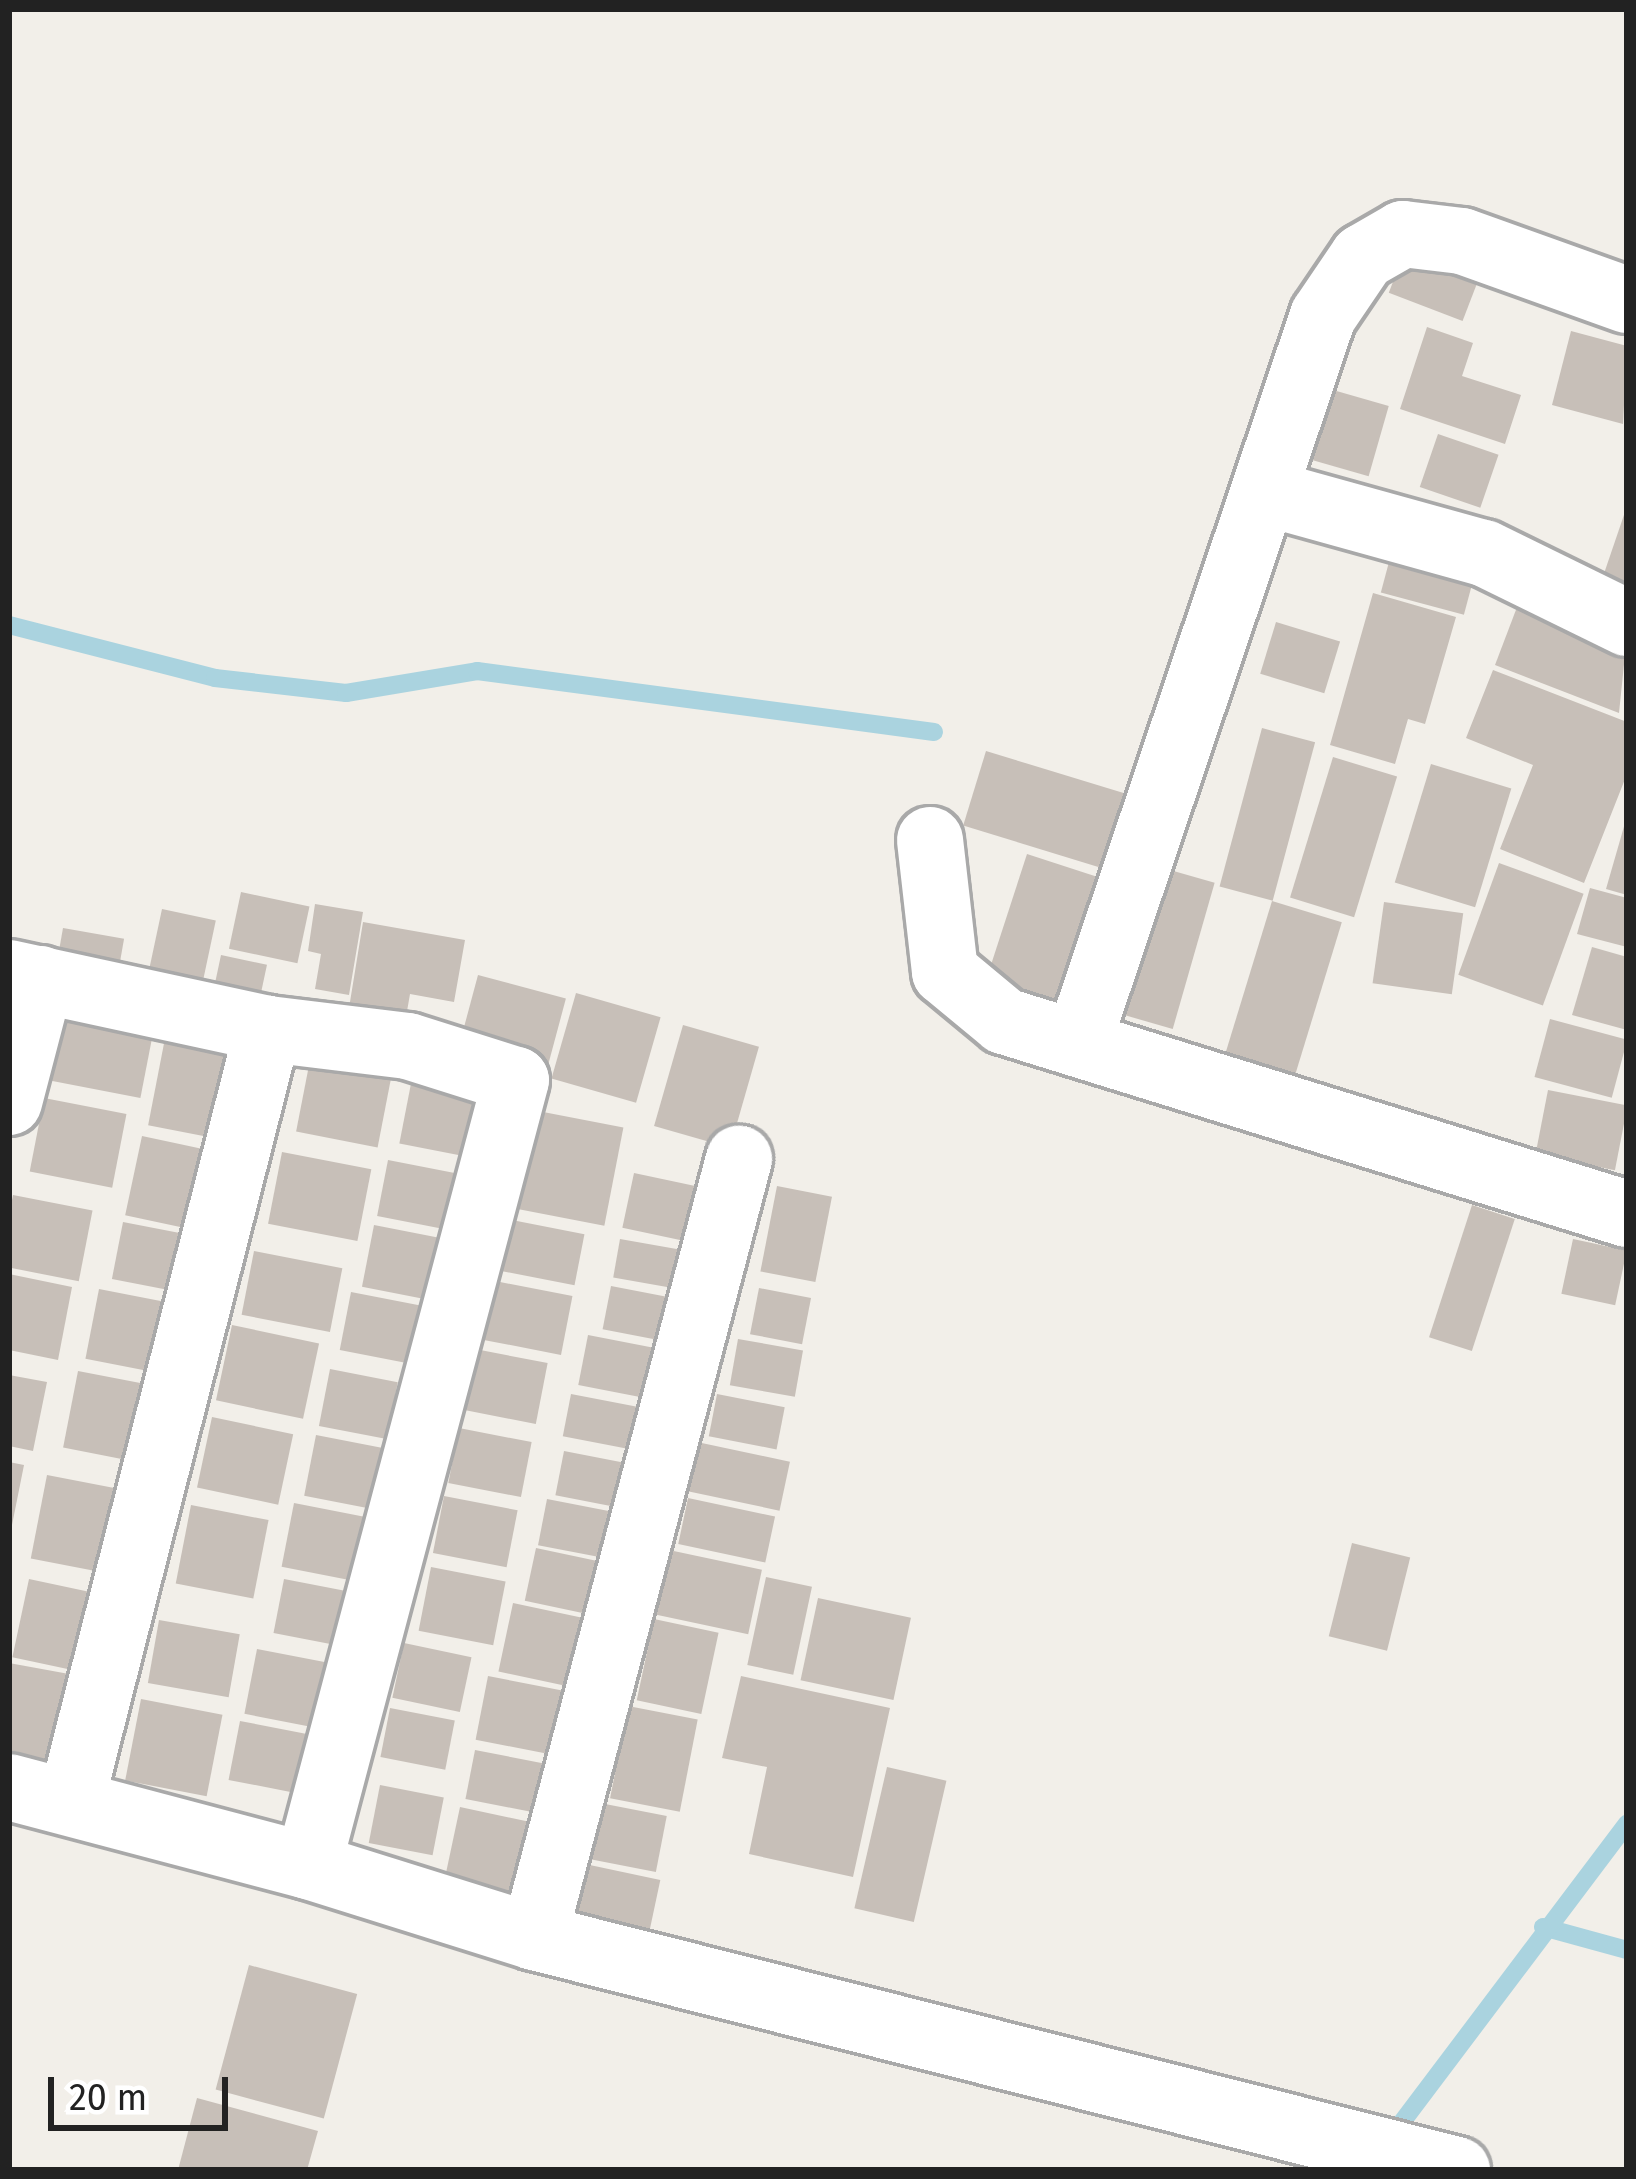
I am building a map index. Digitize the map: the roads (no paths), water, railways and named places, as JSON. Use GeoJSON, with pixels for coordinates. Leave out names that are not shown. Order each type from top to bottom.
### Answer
{"type":"FeatureCollection","features":[{"type":"Feature","properties":{"kind":"street"},"geometry":{"type":"LineString","coordinates":[[1078,1043],[1323,316],[1363,257],[1403,234],[1462,241],[1627,300]]}},
{"type":"Feature","properties":{"kind":"street"},"geometry":{"type":"LineString","coordinates":[[1267,493],[1484,554],[1627,623]]}},
{"type":"Feature","properties":{"kind":"street"},"geometry":{"type":"LineString","coordinates":[[930,840],[945,972],[1004,1022],[1627,1214]]}},
{"type":"Feature","properties":{"kind":"street"},"geometry":{"type":"LineString","coordinates":[[9,1102],[25,976],[268,1029],[407,1046],[516,1080],[308,1866]]}},
{"type":"Feature","properties":{"kind":"street"},"geometry":{"type":"LineString","coordinates":[[268,1029],[40,1794],[308,1866],[534,1937],[1456,2170]]}},
{"type":"Feature","properties":{"kind":"street"},"geometry":{"type":"LineString","coordinates":[[534,1937],[739,1159]]}},
{"type":"Feature","properties":{"kind":"waterway"},"geometry":{"type":"LineString","coordinates":[[9,625],[215,678],[346,693],[477,671],[934,732]]}},
{"type":"Feature","properties":{"kind":"waterway"},"geometry":{"type":"LineString","coordinates":[[1390,2138],[1627,1823]]}},
{"type":"Feature","properties":{"kind":"waterway"},"geometry":{"type":"LineString","coordinates":[[1543,1927],[1627,1950]]}}]}
